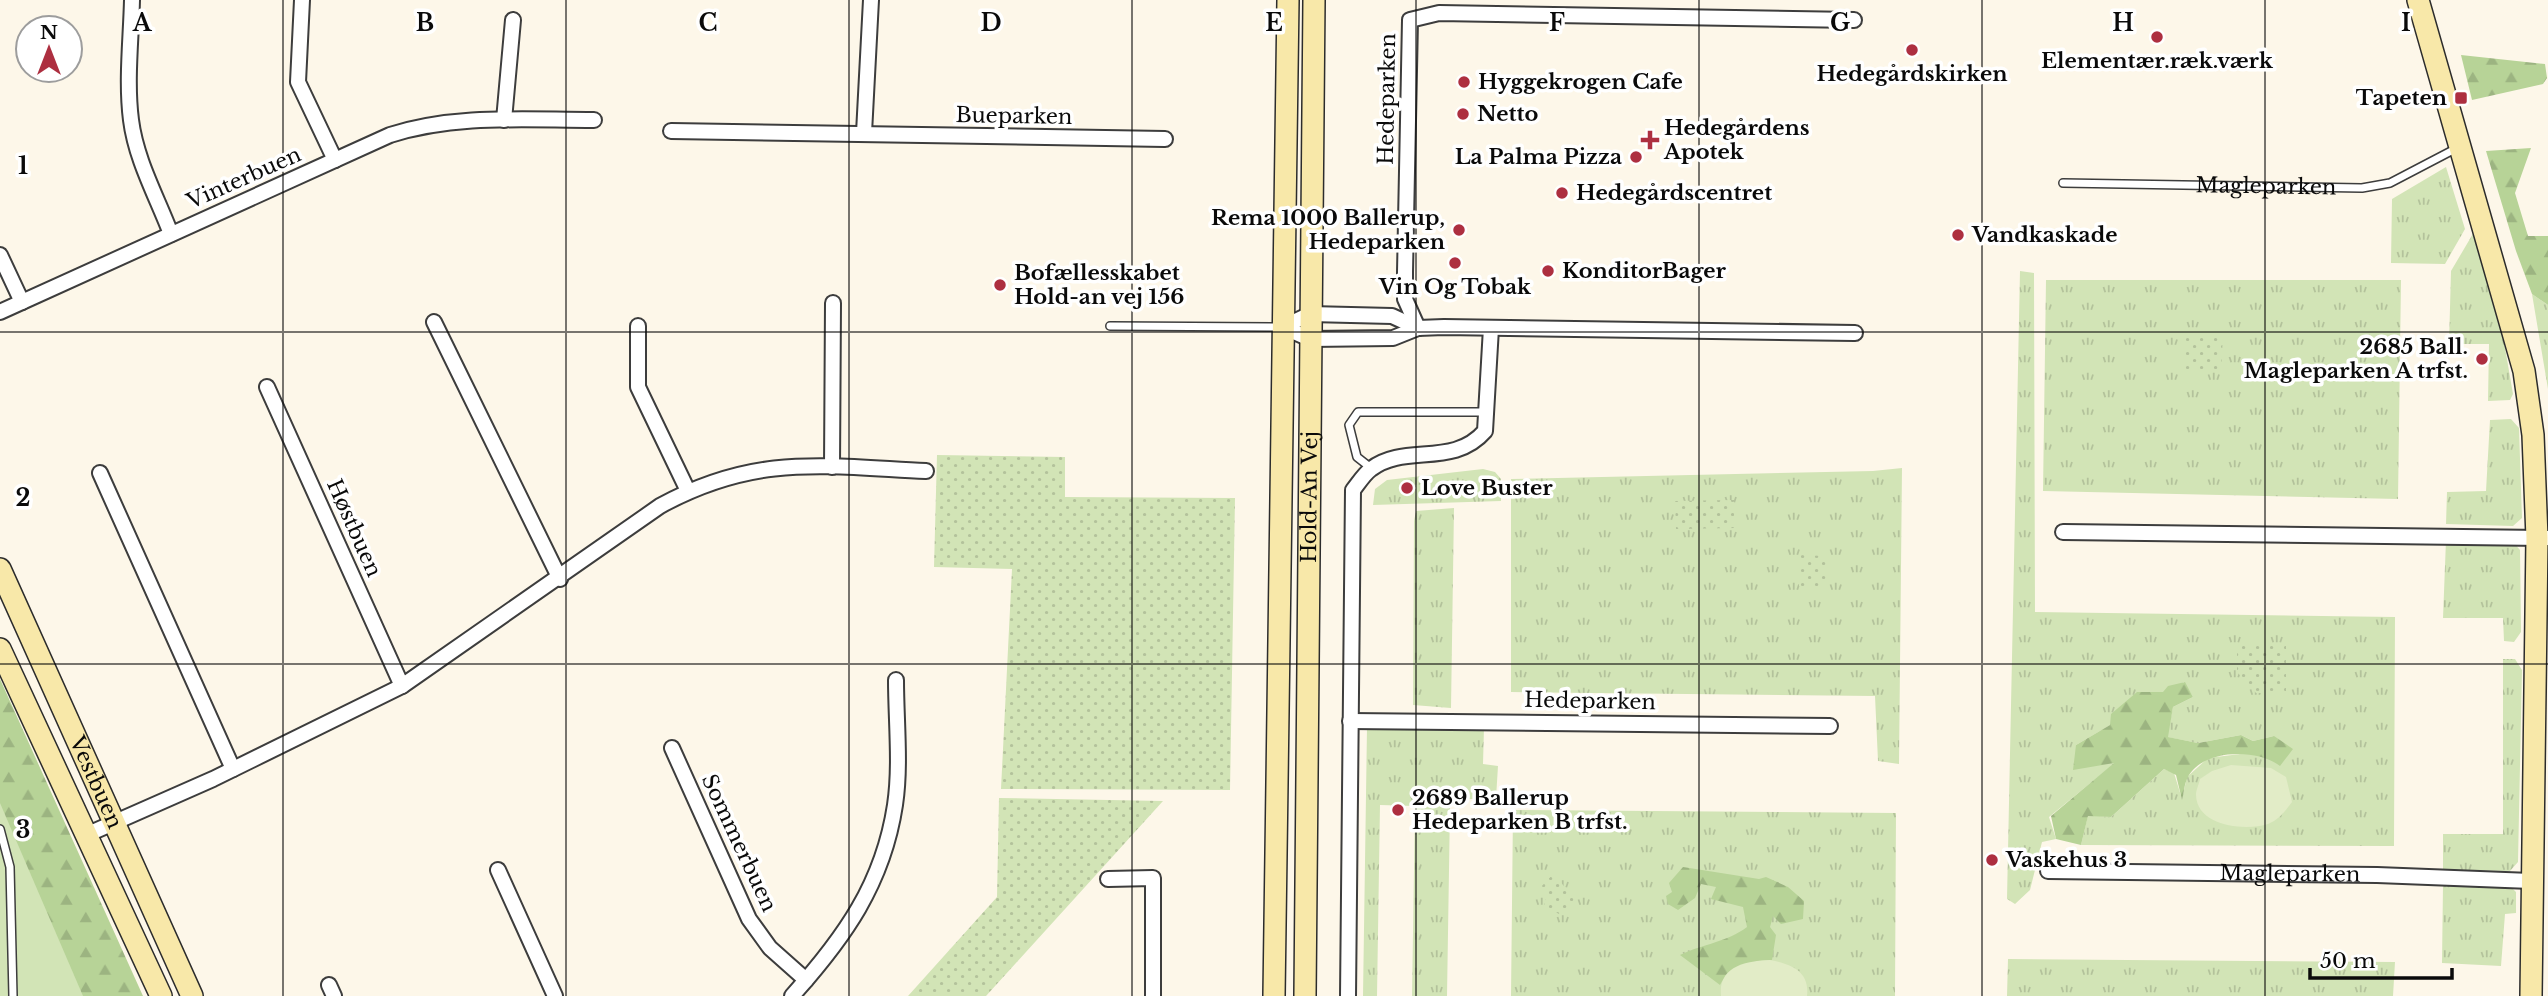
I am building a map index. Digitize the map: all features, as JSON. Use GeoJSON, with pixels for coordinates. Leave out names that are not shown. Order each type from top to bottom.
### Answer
{"type":"FeatureCollection","features":[{"type":"Feature","properties":{"kind":"street","name":"Vinterbuen"},"geometry":{"type":"LineString","coordinates":[[132,0],[129,87],[131,122],[138,151],[171,234]]}},
{"type":"Feature","properties":{"kind":"street","name":"Vinterbuen"},"geometry":{"type":"LineString","coordinates":[[302,0],[298,82],[335,160]]}},
{"type":"Feature","properties":{"kind":"street"},"geometry":{"type":"LineString","coordinates":[[864,134],[871,0]]}},
{"type":"Feature","properties":{"kind":"street","name":"Hold-An Vej"},"geometry":{"type":"LineString","coordinates":[[1274,996],[1288,0]]}},
{"type":"Feature","properties":{"kind":"street","name":"Hold-An Vej"},"geometry":{"type":"LineString","coordinates":[[1304,996],[1314,0]]}},
{"type":"Feature","properties":{"kind":"street"},"geometry":{"type":"LineString","coordinates":[[2418,0],[2524,371],[2533,435],[2542,538],[2530,996]]}},
{"type":"Feature","properties":{"kind":"street","name":"Hedeparken"},"geometry":{"type":"LineString","coordinates":[[1418,328],[1405,299],[1410,20],[1439,13],[1854,20]]}},
{"type":"Feature","properties":{"kind":"street"},"geometry":{"type":"LineString","coordinates":[[504,120],[513,20]]}},
{"type":"Feature","properties":{"kind":"street","name":"Vinterbuen"},"geometry":{"type":"LineString","coordinates":[[0,312],[335,160],[422,125],[455,120],[594,120]]}},
{"type":"Feature","properties":{"kind":"street","name":"Bueparken"},"geometry":{"type":"LineString","coordinates":[[671,131],[1164,138]]}},
{"type":"Feature","properties":{"kind":"street"},"geometry":{"type":"LineString","coordinates":[[0,255],[22,302]]}},
{"type":"Feature","properties":{"kind":"street"},"geometry":{"type":"LineString","coordinates":[[832,467],[833,303]]}},
{"type":"Feature","properties":{"kind":"street"},"geometry":{"type":"LineString","coordinates":[[1283,327],[1310,314],[1392,316],[1418,328]]}},
{"type":"Feature","properties":{"kind":"street"},"geometry":{"type":"LineString","coordinates":[[434,322],[560,579]]}},
{"type":"Feature","properties":{"kind":"street"},"geometry":{"type":"LineString","coordinates":[[638,326],[638,387],[688,491]]}},
{"type":"Feature","properties":{"kind":"street"},"geometry":{"type":"LineString","coordinates":[[1283,327],[1310,339],[1393,338],[1418,328],[1855,333]]}},
{"type":"Feature","properties":{"kind":"street"},"geometry":{"type":"LineString","coordinates":[[1348,996],[1353,490],[1371,468],[1396,458],[1436,454],[1474,444],[1485,431],[1491,328]]}},
{"type":"Feature","properties":{"kind":"street","name":"Høstbuen"},"geometry":{"type":"LineString","coordinates":[[267,387],[402,686]]}},
{"type":"Feature","properties":{"kind":"street"},"geometry":{"type":"LineString","coordinates":[[86,835],[112,821],[233,769],[402,686],[560,579],[660,506],[688,491],[751,470],[778,466],[926,471]]}},
{"type":"Feature","properties":{"kind":"street"},"geometry":{"type":"LineString","coordinates":[[100,473],[233,769]]}},
{"type":"Feature","properties":{"kind":"street"},"geometry":{"type":"LineString","coordinates":[[2063,532],[2542,538]]}},
{"type":"Feature","properties":{"kind":"street","name":"Vestbuen"},"geometry":{"type":"LineString","coordinates":[[0,569],[192,996]]}},
{"type":"Feature","properties":{"kind":"street","name":"Vestbuen"},"geometry":{"type":"LineString","coordinates":[[0,649],[160,996]]}},
{"type":"Feature","properties":{"kind":"street"},"geometry":{"type":"LineString","coordinates":[[792,996],[855,919],[881,865],[896,803],[897,680]]}},
{"type":"Feature","properties":{"kind":"street","name":"Hedeparken"},"geometry":{"type":"LineString","coordinates":[[1350,721],[1830,726]]}},
{"type":"Feature","properties":{"kind":"street","name":"Sommerbuen"},"geometry":{"type":"LineString","coordinates":[[672,748],[749,919],[770,948],[806,980]]}},
{"type":"Feature","properties":{"kind":"street"},"geometry":{"type":"LineString","coordinates":[[498,870],[555,996]]}},
{"type":"Feature","properties":{"kind":"street","name":"Magleparken"},"geometry":{"type":"LineString","coordinates":[[2048,871],[2377,875],[2531,881]]}},
{"type":"Feature","properties":{"kind":"street"},"geometry":{"type":"LineString","coordinates":[[1108,879],[1153,878],[1153,996]]}},
{"type":"Feature","properties":{"kind":"lane","name":"Magleparken"},"geometry":{"type":"LineString","coordinates":[[2063,183],[2362,188],[2389,183],[2460,146]]}},
{"type":"Feature","properties":{"kind":"lane"},"geometry":{"type":"LineString","coordinates":[[1110,326],[1283,327]]}},
{"type":"Feature","properties":{"kind":"lane"},"geometry":{"type":"LineString","coordinates":[[1371,468],[1357,457],[1349,425],[1358,412],[1487,412]]}},
{"type":"Feature","properties":{"kind":"lane"},"geometry":{"type":"LineString","coordinates":[[0,829],[10,867],[13,996]]}},
{"type":"Feature","properties":{"kind":"green space"},"geometry":{"type":"Polygon","coordinates":[[[2461,55],[2545,64],[2547,78],[2543,84],[2472,100],[2461,55]]]}},
{"type":"Feature","properties":{"kind":"green space"},"geometry":{"type":"Polygon","coordinates":[[[2531,148],[2515,193],[2528,236],[2548,236],[2548,305],[2532,294],[2486,151],[2531,148]]]}},
{"type":"Feature","properties":{"kind":"green space"},"geometry":{"type":"Polygon","coordinates":[[[2446,167],[2465,229],[2445,264],[2391,263],[2392,199],[2446,167]]]}},
{"type":"Feature","properties":{"kind":"green space"},"geometry":{"type":"Polygon","coordinates":[[[2474,232],[2504,342],[2513,394],[2510,400],[2488,401],[2489,344],[2449,344],[2451,271],[2474,232]]]}},
{"type":"Feature","properties":{"kind":"green space"},"geometry":{"type":"Polygon","coordinates":[[[2020,271],[2034,273],[2035,612],[2395,617],[2394,846],[2081,845],[2088,815],[2111,817],[2164,769],[2174,773],[2182,799],[2187,777],[2208,758],[2240,754],[2274,736],[2253,741],[2241,735],[2198,743],[2167,737],[2173,707],[2193,697],[2184,682],[2076,745],[2116,762],[2049,817],[2056,839],[2042,842],[2030,890],[2015,904],[2007,899],[2020,271]]]}},
{"type":"Feature","properties":{"kind":"green space"},"geometry":{"type":"Polygon","coordinates":[[[2046,280],[2401,280],[2398,499],[2043,491],[2046,280]]]}},
{"type":"Feature","properties":{"kind":"green space"},"geometry":{"type":"Polygon","coordinates":[[[2532,294],[2548,305],[2548,389],[2532,294]]]}},
{"type":"Feature","properties":{"kind":"green space"},"geometry":{"type":"Polygon","coordinates":[[[2185,334],[2223,335],[2221,371],[2184,370],[2185,334]]]}},
{"type":"Feature","properties":{"kind":"green space"},"geometry":{"type":"Polygon","coordinates":[[[2511,419],[2519,428],[2522,518],[2513,526],[2446,524],[2447,492],[2486,491],[2490,420],[2511,419]]]}},
{"type":"Feature","properties":{"kind":"green space"},"geometry":{"type":"Polygon","coordinates":[[[937,455],[1065,457],[1065,497],[1235,498],[1230,790],[1001,789],[1012,569],[934,567],[937,455]]]}},
{"type":"Feature","properties":{"kind":"green space"},"geometry":{"type":"Polygon","coordinates":[[[1902,468],[1899,764],[1878,761],[1875,696],[1511,692],[1511,479],[1873,471],[1902,468]]]}},
{"type":"Feature","properties":{"kind":"green space"},"geometry":{"type":"Polygon","coordinates":[[[1483,469],[1495,472],[1501,479],[1501,501],[1373,505],[1375,489],[1387,480],[1483,469]]]}},
{"type":"Feature","properties":{"kind":"green space"},"geometry":{"type":"Polygon","coordinates":[[[1734,500],[1734,528],[1676,529],[1675,501],[1734,500]]]}},
{"type":"Feature","properties":{"kind":"green space"},"geometry":{"type":"Polygon","coordinates":[[[1454,508],[1451,708],[1413,705],[1416,511],[1454,508]]]}},
{"type":"Feature","properties":{"kind":"green space"},"geometry":{"type":"Polygon","coordinates":[[[2446,540],[2512,541],[2520,550],[2521,632],[2514,642],[2504,641],[2503,618],[2443,618],[2446,540]]]}},
{"type":"Feature","properties":{"kind":"green space"},"geometry":{"type":"Polygon","coordinates":[[[1799,555],[1827,556],[1827,586],[1799,586],[1799,555]]]}},
{"type":"Feature","properties":{"kind":"green space"},"geometry":{"type":"Polygon","coordinates":[[[2237,646],[2286,646],[2286,693],[2256,693],[2237,672],[2237,646]]]}},
{"type":"Feature","properties":{"kind":"green space"},"geometry":{"type":"Polygon","coordinates":[[[2503,659],[2515,659],[2522,670],[2518,862],[2510,871],[2443,870],[2443,834],[2503,834],[2503,659]]]}},
{"type":"Feature","properties":{"kind":"green space"},"geometry":{"type":"Polygon","coordinates":[[[0,679],[143,996],[81,996],[0,813],[0,679]]]}},
{"type":"Feature","properties":{"kind":"green space"},"geometry":{"type":"Polygon","coordinates":[[[2185,682],[2193,697],[2173,707],[2168,737],[2198,743],[2241,735],[2253,741],[2274,736],[2293,749],[2280,766],[2258,756],[2244,754],[2230,754],[2204,762],[2194,769],[2187,779],[2182,800],[2176,775],[2164,769],[2111,817],[2088,816],[2081,845],[2056,839],[2051,816],[2114,763],[2073,770],[2076,745],[2110,725],[2111,714],[2137,692],[2163,692],[2168,686],[2185,682]]]}},
{"type":"Feature","properties":{"kind":"green space"},"geometry":{"type":"Polygon","coordinates":[[[1367,728],[1484,728],[1483,764],[1498,766],[1496,798],[1448,800],[1447,996],[1412,996],[1415,806],[1380,805],[1377,996],[1363,996],[1367,728]]]}},
{"type":"Feature","properties":{"kind":"green space"},"geometry":{"type":"Polygon","coordinates":[[[2231,765],[2271,768],[2286,777],[2292,802],[2279,817],[2268,824],[2248,827],[2213,820],[2198,806],[2196,795],[2200,779],[2212,771],[2231,765]]]}},
{"type":"Feature","properties":{"kind":"green space"},"geometry":{"type":"Polygon","coordinates":[[[999,798],[1163,801],[986,996],[908,996],[997,897],[999,798]]]}},
{"type":"Feature","properties":{"kind":"green space"},"geometry":{"type":"Polygon","coordinates":[[[0,803],[83,996],[0,996],[0,803]]]}},
{"type":"Feature","properties":{"kind":"green space"},"geometry":{"type":"Polygon","coordinates":[[[1513,810],[1896,813],[1895,996],[1511,996],[1513,810]]]}},
{"type":"Feature","properties":{"kind":"green space"},"geometry":{"type":"Polygon","coordinates":[[[1683,867],[1759,879],[1766,877],[1788,887],[1804,901],[1803,919],[1781,924],[1773,916],[1770,927],[1776,935],[1772,960],[1735,969],[1720,985],[1680,955],[1731,936],[1747,927],[1743,907],[1711,899],[1716,887],[1701,884],[1695,898],[1678,910],[1668,904],[1666,896],[1672,892],[1669,883],[1683,867]]]}},
{"type":"Feature","properties":{"kind":"green space"},"geometry":{"type":"Polygon","coordinates":[[[1554,873],[1566,889],[1573,893],[1574,901],[1559,914],[1545,906],[1545,891],[1540,888],[1554,873]]]}},
{"type":"Feature","properties":{"kind":"green space"},"geometry":{"type":"Polygon","coordinates":[[[2443,885],[2510,886],[2516,892],[2516,913],[2505,914],[2501,966],[2442,963],[2443,885]]]}},
{"type":"Feature","properties":{"kind":"green space"},"geometry":{"type":"Polygon","coordinates":[[[2008,959],[2395,962],[2393,996],[2007,996],[2008,959]]]}},
{"type":"Feature","properties":{"kind":"green space"},"geometry":{"type":"Polygon","coordinates":[[[1770,960],[1798,970],[1805,980],[1807,996],[1721,996],[1724,978],[1735,967],[1770,960]]]}},
{"type":"Feature","properties":{"kind":"place","name":"Elementær.ræk.værk"},"geometry":{"type":"Point","coordinates":[2157,37]}},
{"type":"Feature","properties":{"kind":"place","name":"Hedegårdskirken"},"geometry":{"type":"Point","coordinates":[1912,50]}},
{"type":"Feature","properties":{"kind":"place","name":"Hyggekrogen Cafe"},"geometry":{"type":"Point","coordinates":[1464,82]}},
{"type":"Feature","properties":{"kind":"place","name":"Tapeten"},"geometry":{"type":"Point","coordinates":[2461,98]}},
{"type":"Feature","properties":{"kind":"place","name":"Netto"},"geometry":{"type":"Point","coordinates":[1463,114]}},
{"type":"Feature","properties":{"kind":"place","name":"Hedegårdens Apotek"},"geometry":{"type":"Point","coordinates":[1650,140]}},
{"type":"Feature","properties":{"kind":"place","name":"La Palma Pizza"},"geometry":{"type":"Point","coordinates":[1636,157]}},
{"type":"Feature","properties":{"kind":"place","name":"Hedegårdscentret"},"geometry":{"type":"Point","coordinates":[1562,193]}},
{"type":"Feature","properties":{"kind":"place","name":"Rema 1000 Ballerup, Hedeparken"},"geometry":{"type":"Point","coordinates":[1459,230]}},
{"type":"Feature","properties":{"kind":"place","name":"Vandkaskade"},"geometry":{"type":"Point","coordinates":[1958,235]}},
{"type":"Feature","properties":{"kind":"place","name":"Vin Og Tobak"},"geometry":{"type":"Point","coordinates":[1455,263]}},
{"type":"Feature","properties":{"kind":"place","name":"KonditorBager"},"geometry":{"type":"Point","coordinates":[1548,271]}},
{"type":"Feature","properties":{"kind":"place","name":"Bofællesskabet Hold-an vej 156"},"geometry":{"type":"Point","coordinates":[1000,285]}},
{"type":"Feature","properties":{"kind":"place","name":"2685 Ball. Magleparken A trfst."},"geometry":{"type":"Point","coordinates":[2482,359]}},
{"type":"Feature","properties":{"kind":"place","name":"Love Buster"},"geometry":{"type":"Point","coordinates":[1407,488]}},
{"type":"Feature","properties":{"kind":"place","name":"2689 Ballerup Hedeparken B trfst."},"geometry":{"type":"Point","coordinates":[1398,810]}},
{"type":"Feature","properties":{"kind":"place","name":"Vaskehus 3"},"geometry":{"type":"Point","coordinates":[1992,860]}}]}
